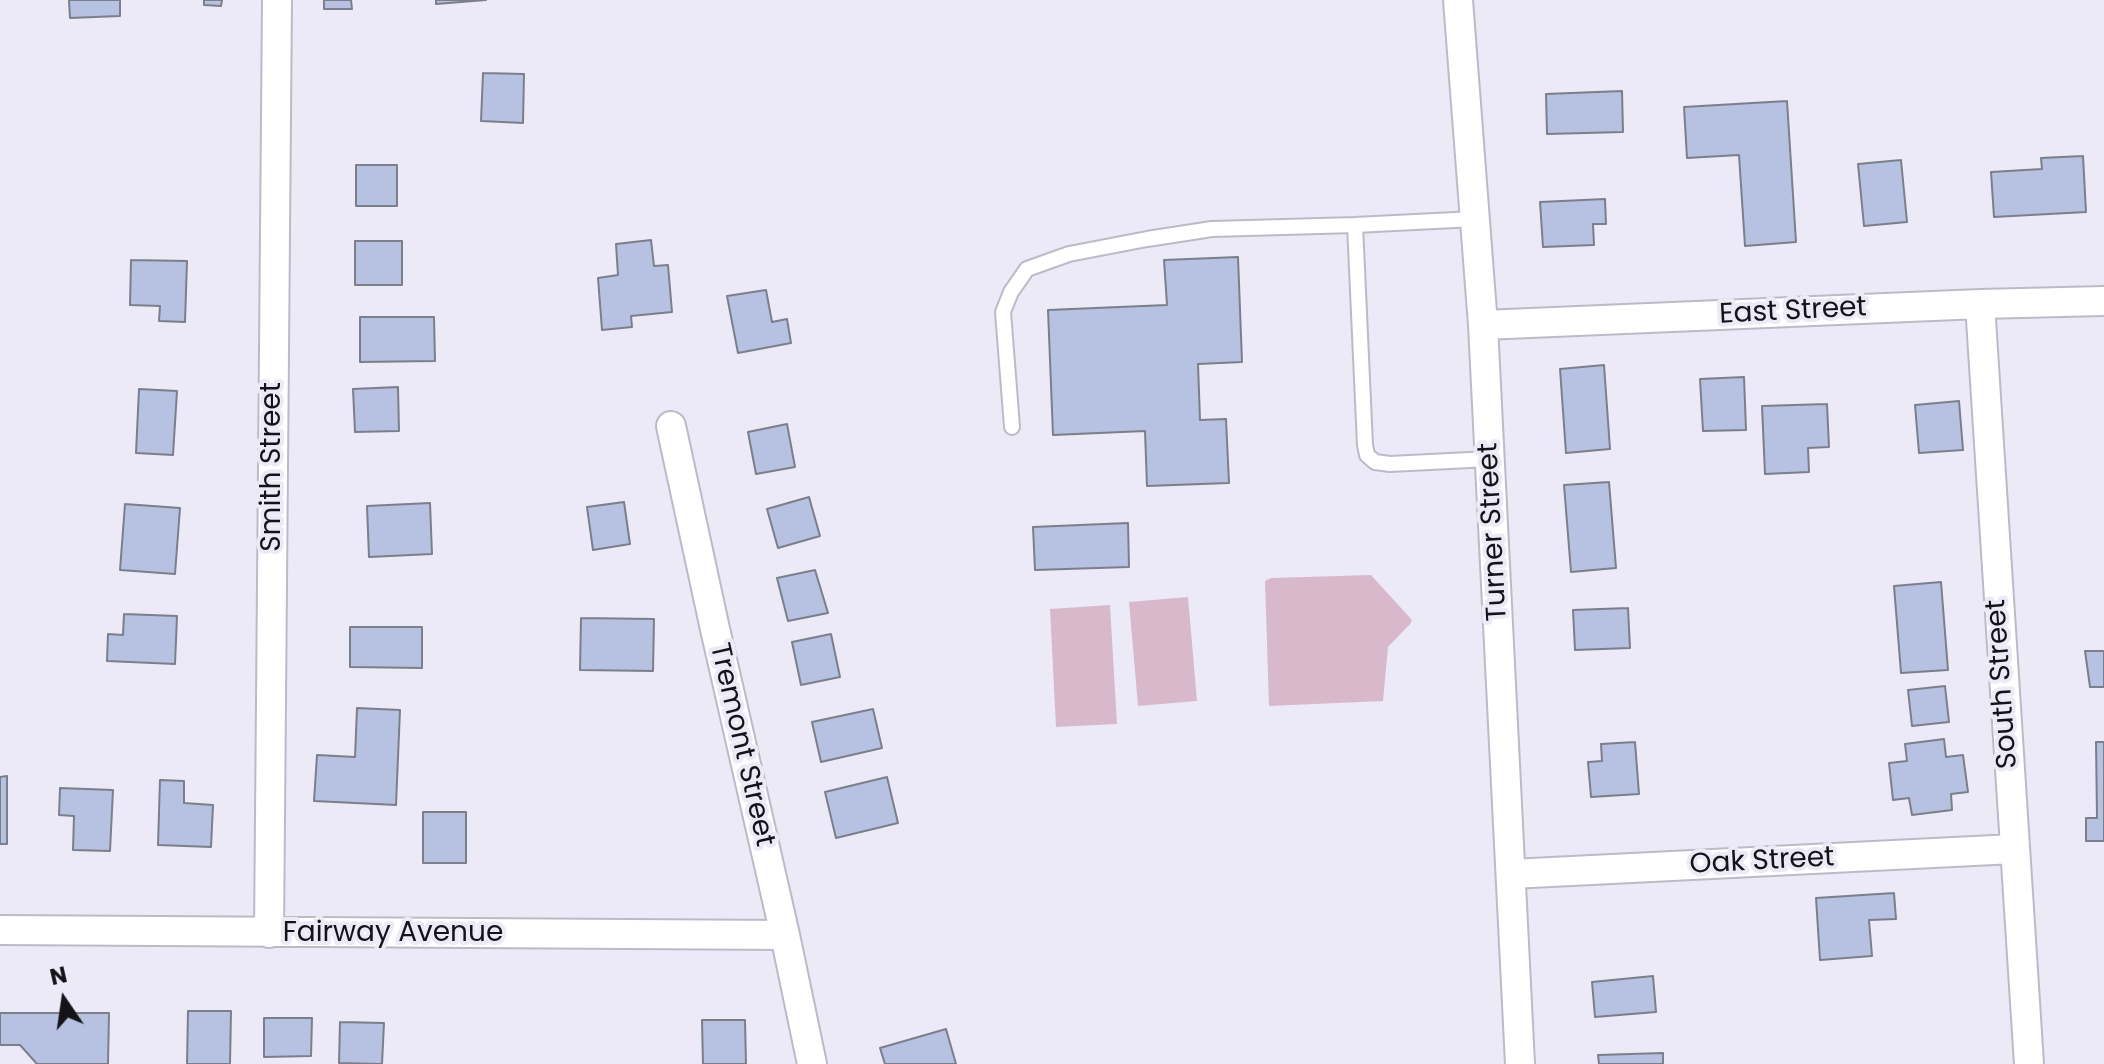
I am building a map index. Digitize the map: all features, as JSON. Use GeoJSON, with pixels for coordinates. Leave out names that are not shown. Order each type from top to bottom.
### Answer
{"type":"FeatureCollection","features":[{"type":"Feature","properties":{"kind":"street","name":"Smith Street"},"geometry":{"type":"LineString","coordinates":[[269,933],[277,0]]}},
{"type":"Feature","properties":{"kind":"street","name":"Turner Street"},"geometry":{"type":"LineString","coordinates":[[1458,0],[1483,325],[1520,1064]]}},
{"type":"Feature","properties":{"kind":"street","name":"East Street"},"geometry":{"type":"LineString","coordinates":[[1483,325],[2104,301]]}},
{"type":"Feature","properties":{"kind":"street","name":"South Street"},"geometry":{"type":"LineString","coordinates":[[1980,304],[2029,1064]]}},
{"type":"Feature","properties":{"kind":"street","name":"Tremont Street"},"geometry":{"type":"LineString","coordinates":[[671,426],[812,1064]]}},
{"type":"Feature","properties":{"kind":"street","name":"Oak Street"},"geometry":{"type":"LineString","coordinates":[[1511,874],[2014,849]]}},
{"type":"Feature","properties":{"kind":"street","name":"Fairway Avenue"},"geometry":{"type":"LineString","coordinates":[[0,930],[785,935]]}},
{"type":"Feature","properties":{"kind":"lane"},"geometry":{"type":"LineString","coordinates":[[1012,427],[1003,312],[1011,292],[1027,269],[1069,254],[1212,229],[1475,219]]}},
{"type":"Feature","properties":{"kind":"lane"},"geometry":{"type":"LineString","coordinates":[[1355,225],[1367,455],[1375,462],[1390,464],[1490,459]]}},
{"type":"Feature","properties":{"kind":"shaded area"},"geometry":{"type":"Polygon","coordinates":[[[1371,575],[1412,620],[1388,647],[1383,701],[1269,706],[1265,581],[1271,578],[1371,575]]]}},
{"type":"Feature","properties":{"kind":"shaded area"},"geometry":{"type":"Polygon","coordinates":[[[1188,597],[1197,701],[1138,706],[1129,602],[1188,597]]]}},
{"type":"Feature","properties":{"kind":"shaded area"},"geometry":{"type":"Polygon","coordinates":[[[1110,605],[1117,724],[1056,727],[1050,609],[1110,605]]]}},
{"type":"Feature","properties":{"kind":"building"},"geometry":{"type":"Polygon","coordinates":[[[69,0],[120,0],[120,16],[70,18],[69,0]]]}},
{"type":"Feature","properties":{"kind":"building"},"geometry":{"type":"Polygon","coordinates":[[[204,0],[222,0],[221,6],[204,5],[204,0]]]}},
{"type":"Feature","properties":{"kind":"building"},"geometry":{"type":"Polygon","coordinates":[[[324,0],[351,0],[352,9],[324,9],[324,0]]]}},
{"type":"Feature","properties":{"kind":"building"},"geometry":{"type":"Polygon","coordinates":[[[436,0],[486,0],[436,4],[436,0]]]}},
{"type":"Feature","properties":{"kind":"building"},"geometry":{"type":"Polygon","coordinates":[[[483,73],[524,74],[523,123],[481,121],[483,73]]]}},
{"type":"Feature","properties":{"kind":"building"},"geometry":{"type":"Polygon","coordinates":[[[1622,91],[1623,132],[1547,134],[1546,94],[1622,91]]]}},
{"type":"Feature","properties":{"kind":"building"},"geometry":{"type":"Polygon","coordinates":[[[1787,101],[1796,242],[1745,246],[1739,155],[1687,158],[1684,107],[1787,101]]]}},
{"type":"Feature","properties":{"kind":"building"},"geometry":{"type":"Polygon","coordinates":[[[2083,156],[2086,212],[1994,217],[1991,172],[2042,169],[2041,158],[2083,156]]]}},
{"type":"Feature","properties":{"kind":"building"},"geometry":{"type":"Polygon","coordinates":[[[1901,160],[1907,222],[1864,226],[1858,164],[1901,160]]]}},
{"type":"Feature","properties":{"kind":"building"},"geometry":{"type":"Polygon","coordinates":[[[356,165],[397,165],[397,206],[356,206],[356,165]]]}},
{"type":"Feature","properties":{"kind":"building"},"geometry":{"type":"Polygon","coordinates":[[[1605,199],[1606,224],[1593,224],[1594,245],[1543,247],[1540,202],[1605,199]]]}},
{"type":"Feature","properties":{"kind":"building"},"geometry":{"type":"Polygon","coordinates":[[[651,240],[654,266],[668,265],[672,312],[631,316],[632,327],[602,330],[598,278],[618,275],[616,244],[651,240]]]}},
{"type":"Feature","properties":{"kind":"building"},"geometry":{"type":"Polygon","coordinates":[[[355,241],[402,241],[402,285],[355,285],[355,241]]]}},
{"type":"Feature","properties":{"kind":"building"},"geometry":{"type":"Polygon","coordinates":[[[1238,257],[1242,362],[1198,364],[1200,420],[1226,419],[1229,483],[1147,486],[1145,431],[1053,435],[1048,310],[1167,305],[1164,260],[1238,257]]]}},
{"type":"Feature","properties":{"kind":"building"},"geometry":{"type":"Polygon","coordinates":[[[131,260],[187,261],[185,322],[159,321],[160,306],[130,305],[131,260]]]}},
{"type":"Feature","properties":{"kind":"building"},"geometry":{"type":"Polygon","coordinates":[[[766,290],[772,322],[787,319],[791,343],[738,353],[727,296],[766,290]]]}},
{"type":"Feature","properties":{"kind":"building"},"geometry":{"type":"Polygon","coordinates":[[[360,317],[434,317],[435,361],[360,362],[360,317]]]}},
{"type":"Feature","properties":{"kind":"building"},"geometry":{"type":"Polygon","coordinates":[[[1604,365],[1610,449],[1566,453],[1560,369],[1604,365]]]}},
{"type":"Feature","properties":{"kind":"building"},"geometry":{"type":"Polygon","coordinates":[[[1744,377],[1746,430],[1703,431],[1700,379],[1744,377]]]}},
{"type":"Feature","properties":{"kind":"building"},"geometry":{"type":"Polygon","coordinates":[[[398,387],[399,431],[355,432],[353,389],[398,387]]]}},
{"type":"Feature","properties":{"kind":"building"},"geometry":{"type":"Polygon","coordinates":[[[139,389],[177,391],[173,455],[136,453],[139,389]]]}},
{"type":"Feature","properties":{"kind":"building"},"geometry":{"type":"Polygon","coordinates":[[[1959,401],[1963,450],[1919,453],[1915,405],[1959,401]]]}},
{"type":"Feature","properties":{"kind":"building"},"geometry":{"type":"Polygon","coordinates":[[[1827,404],[1829,447],[1808,448],[1809,472],[1765,474],[1762,406],[1827,404]]]}},
{"type":"Feature","properties":{"kind":"building"},"geometry":{"type":"Polygon","coordinates":[[[787,424],[795,467],[756,474],[748,432],[787,424]]]}},
{"type":"Feature","properties":{"kind":"building"},"geometry":{"type":"Polygon","coordinates":[[[1609,482],[1616,568],[1571,572],[1564,485],[1609,482]]]}},
{"type":"Feature","properties":{"kind":"building"},"geometry":{"type":"Polygon","coordinates":[[[809,497],[820,536],[778,548],[767,509],[809,497]]]}},
{"type":"Feature","properties":{"kind":"building"},"geometry":{"type":"Polygon","coordinates":[[[624,502],[630,544],[593,550],[587,507],[624,502]]]}},
{"type":"Feature","properties":{"kind":"building"},"geometry":{"type":"Polygon","coordinates":[[[430,503],[432,554],[369,557],[367,506],[430,503]]]}},
{"type":"Feature","properties":{"kind":"building"},"geometry":{"type":"Polygon","coordinates":[[[125,504],[180,508],[175,574],[120,570],[125,504]]]}},
{"type":"Feature","properties":{"kind":"building"},"geometry":{"type":"Polygon","coordinates":[[[1128,523],[1129,567],[1035,570],[1033,527],[1128,523]]]}},
{"type":"Feature","properties":{"kind":"building"},"geometry":{"type":"Polygon","coordinates":[[[815,570],[828,613],[788,621],[777,578],[815,570]]]}},
{"type":"Feature","properties":{"kind":"building"},"geometry":{"type":"Polygon","coordinates":[[[1941,582],[1948,670],[1901,673],[1894,586],[1941,582]]]}},
{"type":"Feature","properties":{"kind":"building"},"geometry":{"type":"Polygon","coordinates":[[[1628,608],[1630,648],[1575,650],[1573,610],[1628,608]]]}},
{"type":"Feature","properties":{"kind":"building"},"geometry":{"type":"Polygon","coordinates":[[[124,614],[177,616],[175,664],[107,661],[108,634],[123,635],[124,614]]]}},
{"type":"Feature","properties":{"kind":"building"},"geometry":{"type":"Polygon","coordinates":[[[581,618],[654,619],[653,671],[580,670],[581,618]]]}},
{"type":"Feature","properties":{"kind":"building"},"geometry":{"type":"Polygon","coordinates":[[[350,627],[422,627],[422,668],[350,667],[350,627]]]}},
{"type":"Feature","properties":{"kind":"building"},"geometry":{"type":"Polygon","coordinates":[[[831,634],[840,677],[801,685],[792,642],[831,634]]]}},
{"type":"Feature","properties":{"kind":"building"},"geometry":{"type":"Polygon","coordinates":[[[2085,651],[2104,651],[2104,687],[2090,687],[2085,651]]]}},
{"type":"Feature","properties":{"kind":"building"},"geometry":{"type":"Polygon","coordinates":[[[1945,686],[1949,722],[1912,726],[1908,690],[1945,686]]]}},
{"type":"Feature","properties":{"kind":"building"},"geometry":{"type":"Polygon","coordinates":[[[357,708],[400,710],[396,805],[314,801],[317,755],[355,757],[357,708]]]}},
{"type":"Feature","properties":{"kind":"building"},"geometry":{"type":"Polygon","coordinates":[[[873,709],[882,748],[821,762],[812,722],[873,709]]]}},
{"type":"Feature","properties":{"kind":"building"},"geometry":{"type":"Polygon","coordinates":[[[1944,739],[1946,757],[1963,755],[1968,792],[1951,794],[1952,810],[1912,815],[1909,798],[1893,800],[1889,763],[1907,761],[1905,744],[1944,739]]]}},
{"type":"Feature","properties":{"kind":"building"},"geometry":{"type":"Polygon","coordinates":[[[1635,742],[1639,794],[1591,797],[1588,762],[1602,761],[1601,744],[1635,742]]]}},
{"type":"Feature","properties":{"kind":"building"},"geometry":{"type":"Polygon","coordinates":[[[2096,742],[2104,742],[2104,841],[2086,841],[2086,818],[2097,818],[2096,742]]]}},
{"type":"Feature","properties":{"kind":"building"},"geometry":{"type":"Polygon","coordinates":[[[7,776],[7,844],[0,844],[0,777],[7,776]]]}},
{"type":"Feature","properties":{"kind":"building"},"geometry":{"type":"Polygon","coordinates":[[[887,777],[898,823],[836,838],[825,792],[887,777]]]}},
{"type":"Feature","properties":{"kind":"building"},"geometry":{"type":"Polygon","coordinates":[[[160,780],[184,781],[184,803],[213,805],[211,847],[158,845],[160,780]]]}},
{"type":"Feature","properties":{"kind":"building"},"geometry":{"type":"Polygon","coordinates":[[[60,788],[113,790],[110,851],[73,850],[74,816],[59,815],[60,788]]]}},
{"type":"Feature","properties":{"kind":"building"},"geometry":{"type":"Polygon","coordinates":[[[423,812],[466,812],[466,863],[423,863],[423,812]]]}},
{"type":"Feature","properties":{"kind":"building"},"geometry":{"type":"Polygon","coordinates":[[[1894,893],[1896,919],[1869,920],[1872,956],[1820,960],[1816,898],[1894,893]]]}},
{"type":"Feature","properties":{"kind":"building"},"geometry":{"type":"Polygon","coordinates":[[[1653,976],[1656,1012],[1595,1017],[1592,982],[1653,976]]]}},
{"type":"Feature","properties":{"kind":"building"},"geometry":{"type":"Polygon","coordinates":[[[188,1011],[231,1011],[230,1064],[187,1064],[188,1011]]]}},
{"type":"Feature","properties":{"kind":"building"},"geometry":{"type":"Polygon","coordinates":[[[0,1013],[109,1013],[108,1064],[37,1064],[20,1045],[0,1045],[0,1013]]]}},
{"type":"Feature","properties":{"kind":"building"},"geometry":{"type":"Polygon","coordinates":[[[264,1018],[312,1018],[311,1056],[264,1057],[264,1018]]]}},
{"type":"Feature","properties":{"kind":"building"},"geometry":{"type":"Polygon","coordinates":[[[702,1020],[745,1020],[746,1064],[703,1064],[702,1020]]]}},
{"type":"Feature","properties":{"kind":"building"},"geometry":{"type":"Polygon","coordinates":[[[340,1022],[384,1023],[382,1064],[339,1063],[340,1022]]]}},
{"type":"Feature","properties":{"kind":"building"},"geometry":{"type":"Polygon","coordinates":[[[946,1029],[956,1064],[885,1064],[880,1048],[946,1029]]]}},
{"type":"Feature","properties":{"kind":"building"},"geometry":{"type":"Polygon","coordinates":[[[1663,1053],[1663,1064],[1599,1064],[1598,1055],[1663,1053]]]}}]}
